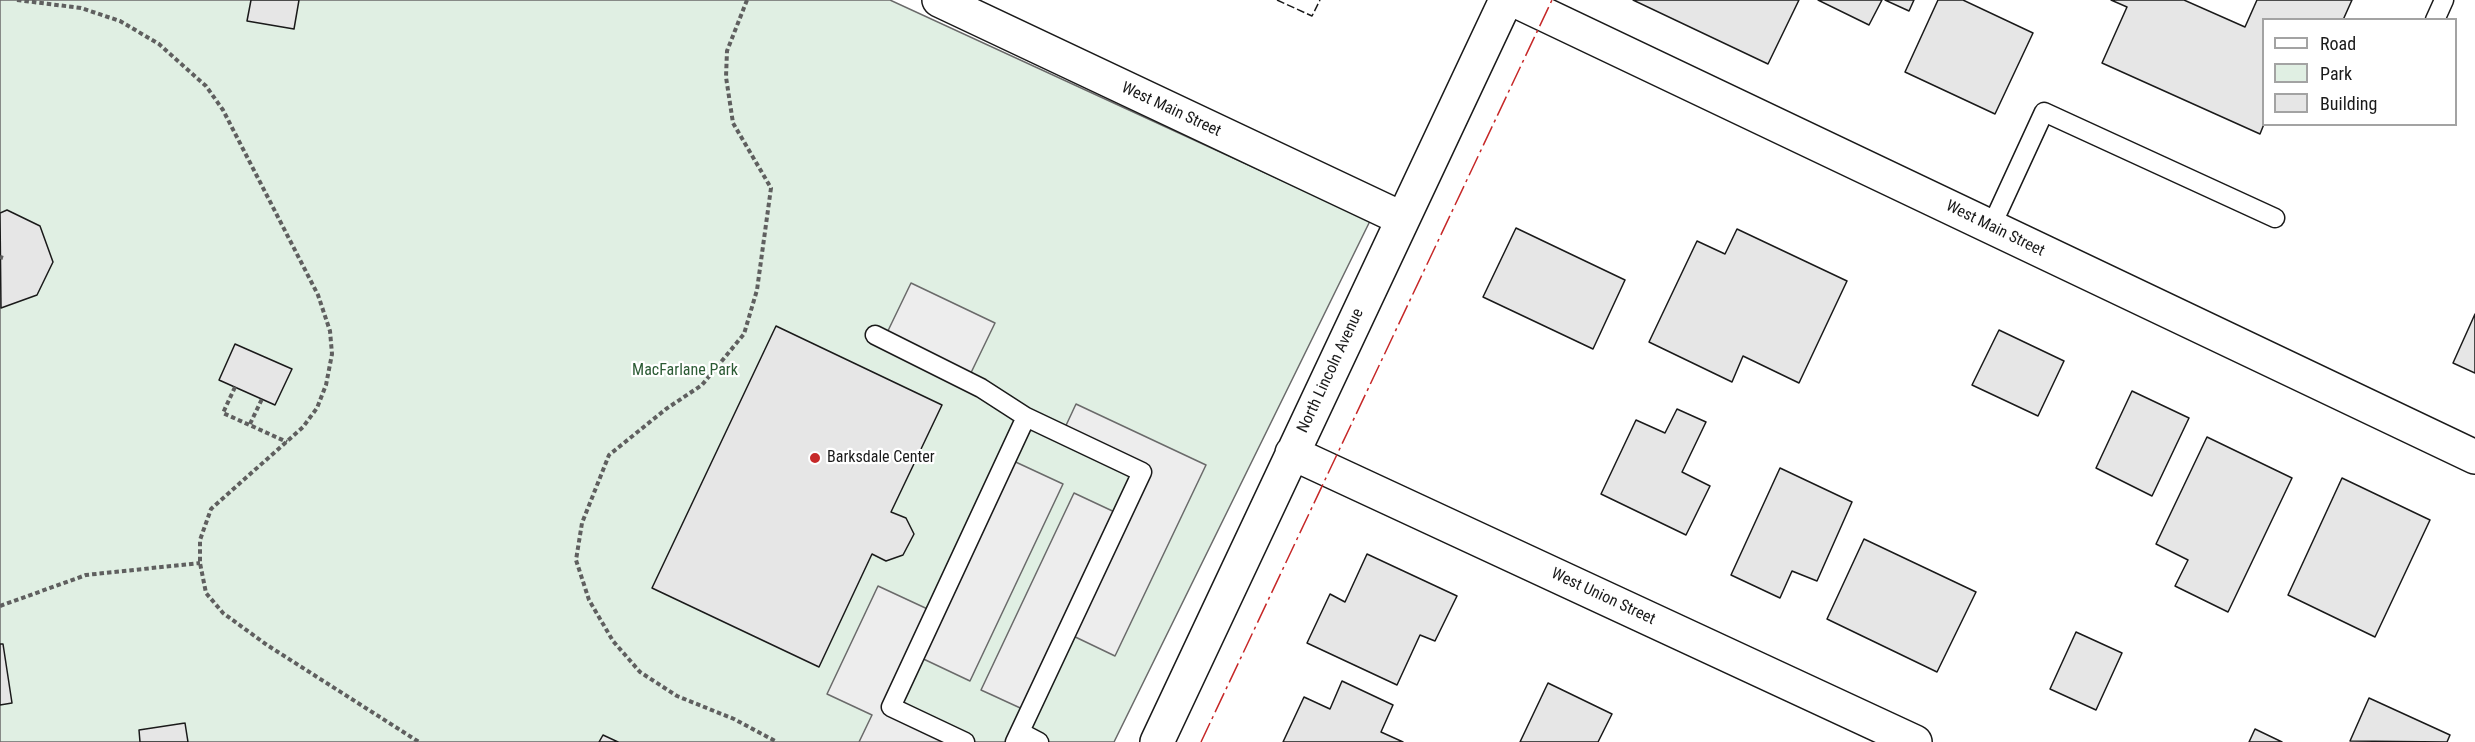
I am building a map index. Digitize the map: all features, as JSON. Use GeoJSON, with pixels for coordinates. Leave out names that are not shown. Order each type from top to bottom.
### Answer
{"type":"FeatureCollection","features":[{"type":"Feature","properties":{"kind":"street","name":"West Main Street"},"geometry":{"type":"LineString","coordinates":[[939,0],[1403,219]]}},
{"type":"Feature","properties":{"kind":"street","name":"North Lincoln Avenue"},"geometry":{"type":"LineString","coordinates":[[1156,742],[1506,0]]}},
{"type":"Feature","properties":{"kind":"street","name":"West Main Street"},"geometry":{"type":"LineString","coordinates":[[1514,0],[2475,457]]}},
{"type":"Feature","properties":{"kind":"street","name":"West Union Street"},"geometry":{"type":"LineString","coordinates":[[1292,453],[1915,742]]}},
{"type":"Feature","properties":{"kind":"lane"},"geometry":{"type":"LineString","coordinates":[[2435,18],[2444,0]]}},
{"type":"Feature","properties":{"kind":"lane"},"geometry":{"type":"LineString","coordinates":[[1991,227],[2044,112],[2275,218]]}},
{"type":"Feature","properties":{"kind":"lane"},"geometry":{"type":"LineString","coordinates":[[874,334],[981,388],[1026,417],[1142,472],[1017,737],[1039,742]]}},
{"type":"Feature","properties":{"kind":"lane"},"geometry":{"type":"LineString","coordinates":[[965,742],[891,707],[1026,417]]}},
{"type":"Feature","properties":{"kind":"path"},"geometry":{"type":"LineString","coordinates":[[17,0],[81,8],[120,21],[159,44],[206,86],[223,110],[318,295],[330,331],[332,354],[326,385],[317,408],[287,442],[232,488],[211,509],[200,540],[200,563],[206,593],[223,613],[419,742]]}},
{"type":"Feature","properties":{"kind":"path"},"geometry":{"type":"LineString","coordinates":[[747,0],[727,51],[726,77],[733,123],[771,188],[757,290],[751,312],[744,334],[702,385],[666,409],[609,455],[582,523],[576,560],[589,600],[613,641],[640,672],[677,696],[734,719],[777,742]]}},
{"type":"Feature","properties":{"kind":"path"},"geometry":{"type":"LineString","coordinates":[[235,387],[223,413],[287,442]]}},
{"type":"Feature","properties":{"kind":"path"},"geometry":{"type":"LineString","coordinates":[[250,424],[262,399]]}},
{"type":"Feature","properties":{"kind":"path"},"geometry":{"type":"LineString","coordinates":[[0,606],[86,575],[200,563]]}},
{"type":"Feature","properties":{"kind":"green space","name":"MacFarlane Park"},"geometry":{"type":"Polygon","coordinates":[[[0,0],[890,0],[1370,221],[1114,742],[0,742],[0,0]]]}},
{"type":"Feature","properties":{"kind":"shaded area"},"geometry":{"type":"Polygon","coordinates":[[[911,283],[995,323],[967,381],[884,339],[911,283]]]}},
{"type":"Feature","properties":{"kind":"shaded area"},"geometry":{"type":"Polygon","coordinates":[[[1076,404],[1206,465],[1115,656],[1067,633],[1029,712],[981,690],[1074,493],[1121,515],[1142,472],[1062,434],[1076,404]]]}},
{"type":"Feature","properties":{"kind":"shaded area"},"geometry":{"type":"Polygon","coordinates":[[[1007,458],[1063,484],[970,681],[915,655],[891,706],[965,742],[859,742],[872,715],[827,694],[878,586],[934,612],[1007,458]]]}},
{"type":"Feature","properties":{"kind":"building"},"geometry":{"type":"Polygon","coordinates":[[[251,0],[299,0],[294,29],[247,21],[251,0]]]}},
{"type":"Feature","properties":{"kind":"building"},"geometry":{"type":"Polygon","coordinates":[[[1633,0],[1799,0],[1768,64],[1633,0]]]}},
{"type":"Feature","properties":{"kind":"building"},"geometry":{"type":"Polygon","coordinates":[[[1818,0],[1882,0],[1869,25],[1818,0]]]}},
{"type":"Feature","properties":{"kind":"building"},"geometry":{"type":"Polygon","coordinates":[[[1885,0],[1914,0],[1909,11],[1885,0]]]}},
{"type":"Feature","properties":{"kind":"building"},"geometry":{"type":"Polygon","coordinates":[[[1938,0],[1963,0],[2033,33],[1995,114],[1905,72],[1938,0]]]}},
{"type":"Feature","properties":{"kind":"building"},"geometry":{"type":"Polygon","coordinates":[[[2111,0],[2184,0],[2245,27],[2257,0],[2352,0],[2344,18],[2262,18],[2263,126],[2260,134],[2102,63],[2127,7],[2111,0]]]}},
{"type":"Feature","properties":{"kind":"building"},"geometry":{"type":"Polygon","coordinates":[[[7,210],[40,226],[53,262],[37,295],[1,308],[0,213],[7,210]]]}},
{"type":"Feature","properties":{"kind":"building"},"geometry":{"type":"Polygon","coordinates":[[[1516,228],[1625,280],[1593,349],[1483,297],[1516,228]]]}},
{"type":"Feature","properties":{"kind":"building"},"geometry":{"type":"Polygon","coordinates":[[[1737,229],[1847,281],[1799,383],[1743,356],[1732,382],[1649,342],[1697,241],[1725,254],[1737,229]]]}},
{"type":"Feature","properties":{"kind":"building"},"geometry":{"type":"Polygon","coordinates":[[[2475,314],[2475,373],[2453,363],[2475,314]]]}},
{"type":"Feature","properties":{"kind":"building","name":"Barksdale Center"},"geometry":{"type":"Polygon","coordinates":[[[776,326],[942,405],[891,512],[906,518],[914,534],[903,555],[886,561],[872,554],[819,667],[652,588],[776,326]]]}},
{"type":"Feature","properties":{"kind":"building"},"geometry":{"type":"Polygon","coordinates":[[[1999,330],[2064,361],[2038,416],[1972,385],[1999,330]]]}},
{"type":"Feature","properties":{"kind":"building"},"geometry":{"type":"Polygon","coordinates":[[[235,344],[292,369],[275,405],[219,380],[235,344]]]}},
{"type":"Feature","properties":{"kind":"building"},"geometry":{"type":"Polygon","coordinates":[[[2132,391],[2189,418],[2152,496],[2096,468],[2132,391]]]}},
{"type":"Feature","properties":{"kind":"building"},"geometry":{"type":"Polygon","coordinates":[[[1677,409],[1706,422],[1682,472],[1710,486],[1686,535],[1601,494],[1636,420],[1665,433],[1677,409]]]}},
{"type":"Feature","properties":{"kind":"building"},"geometry":{"type":"Polygon","coordinates":[[[2207,437],[2292,478],[2228,612],[2175,586],[2188,560],[2156,544],[2207,437]]]}},
{"type":"Feature","properties":{"kind":"building"},"geometry":{"type":"Polygon","coordinates":[[[1780,468],[1852,502],[1817,581],[1792,571],[1780,598],[1731,575],[1780,468]]]}},
{"type":"Feature","properties":{"kind":"building"},"geometry":{"type":"Polygon","coordinates":[[[2342,478],[2430,520],[2375,637],[2288,595],[2342,478]]]}},
{"type":"Feature","properties":{"kind":"building"},"geometry":{"type":"Polygon","coordinates":[[[1864,539],[1976,592],[1937,672],[1827,619],[1864,539]]]}},
{"type":"Feature","properties":{"kind":"building"},"geometry":{"type":"Polygon","coordinates":[[[1367,554],[1457,596],[1435,641],[1420,635],[1397,685],[1307,643],[1330,594],[1345,602],[1367,554]]]}},
{"type":"Feature","properties":{"kind":"building"},"geometry":{"type":"Polygon","coordinates":[[[2076,632],[2122,653],[2096,710],[2050,689],[2076,632]]]}},
{"type":"Feature","properties":{"kind":"building"},"geometry":{"type":"Polygon","coordinates":[[[0,644],[3,644],[12,703],[0,705],[0,644]]]}},
{"type":"Feature","properties":{"kind":"building"},"geometry":{"type":"Polygon","coordinates":[[[1342,681],[1393,705],[1381,732],[1403,742],[1283,742],[1304,697],[1330,709],[1342,681]]]}},
{"type":"Feature","properties":{"kind":"building"},"geometry":{"type":"Polygon","coordinates":[[[1548,683],[1612,714],[1598,742],[1520,742],[1548,683]]]}},
{"type":"Feature","properties":{"kind":"building"},"geometry":{"type":"Polygon","coordinates":[[[2369,698],[2450,735],[2447,742],[2350,741],[2369,698]]]}},
{"type":"Feature","properties":{"kind":"building"},"geometry":{"type":"Polygon","coordinates":[[[185,723],[188,742],[140,742],[139,730],[185,723]]]}},
{"type":"Feature","properties":{"kind":"building"},"geometry":{"type":"Polygon","coordinates":[[[2255,729],[2282,742],[2249,742],[2255,729]]]}},
{"type":"Feature","properties":{"kind":"building"},"geometry":{"type":"Polygon","coordinates":[[[603,735],[618,742],[599,742],[603,735]]]}},
{"type":"Feature","properties":{"kind":"fence"},"geometry":{"type":"LineString","coordinates":[[1277,0],[1312,16],[1320,0]]}},
{"type":"Feature","properties":{"kind":"power"},"geometry":{"type":"LineString","coordinates":[[1201,742],[1552,0]]}},
{"type":"Feature","properties":{"kind":"place","name":"Barksdale Center"},"geometry":{"type":"Point","coordinates":[815,458]}}]}
